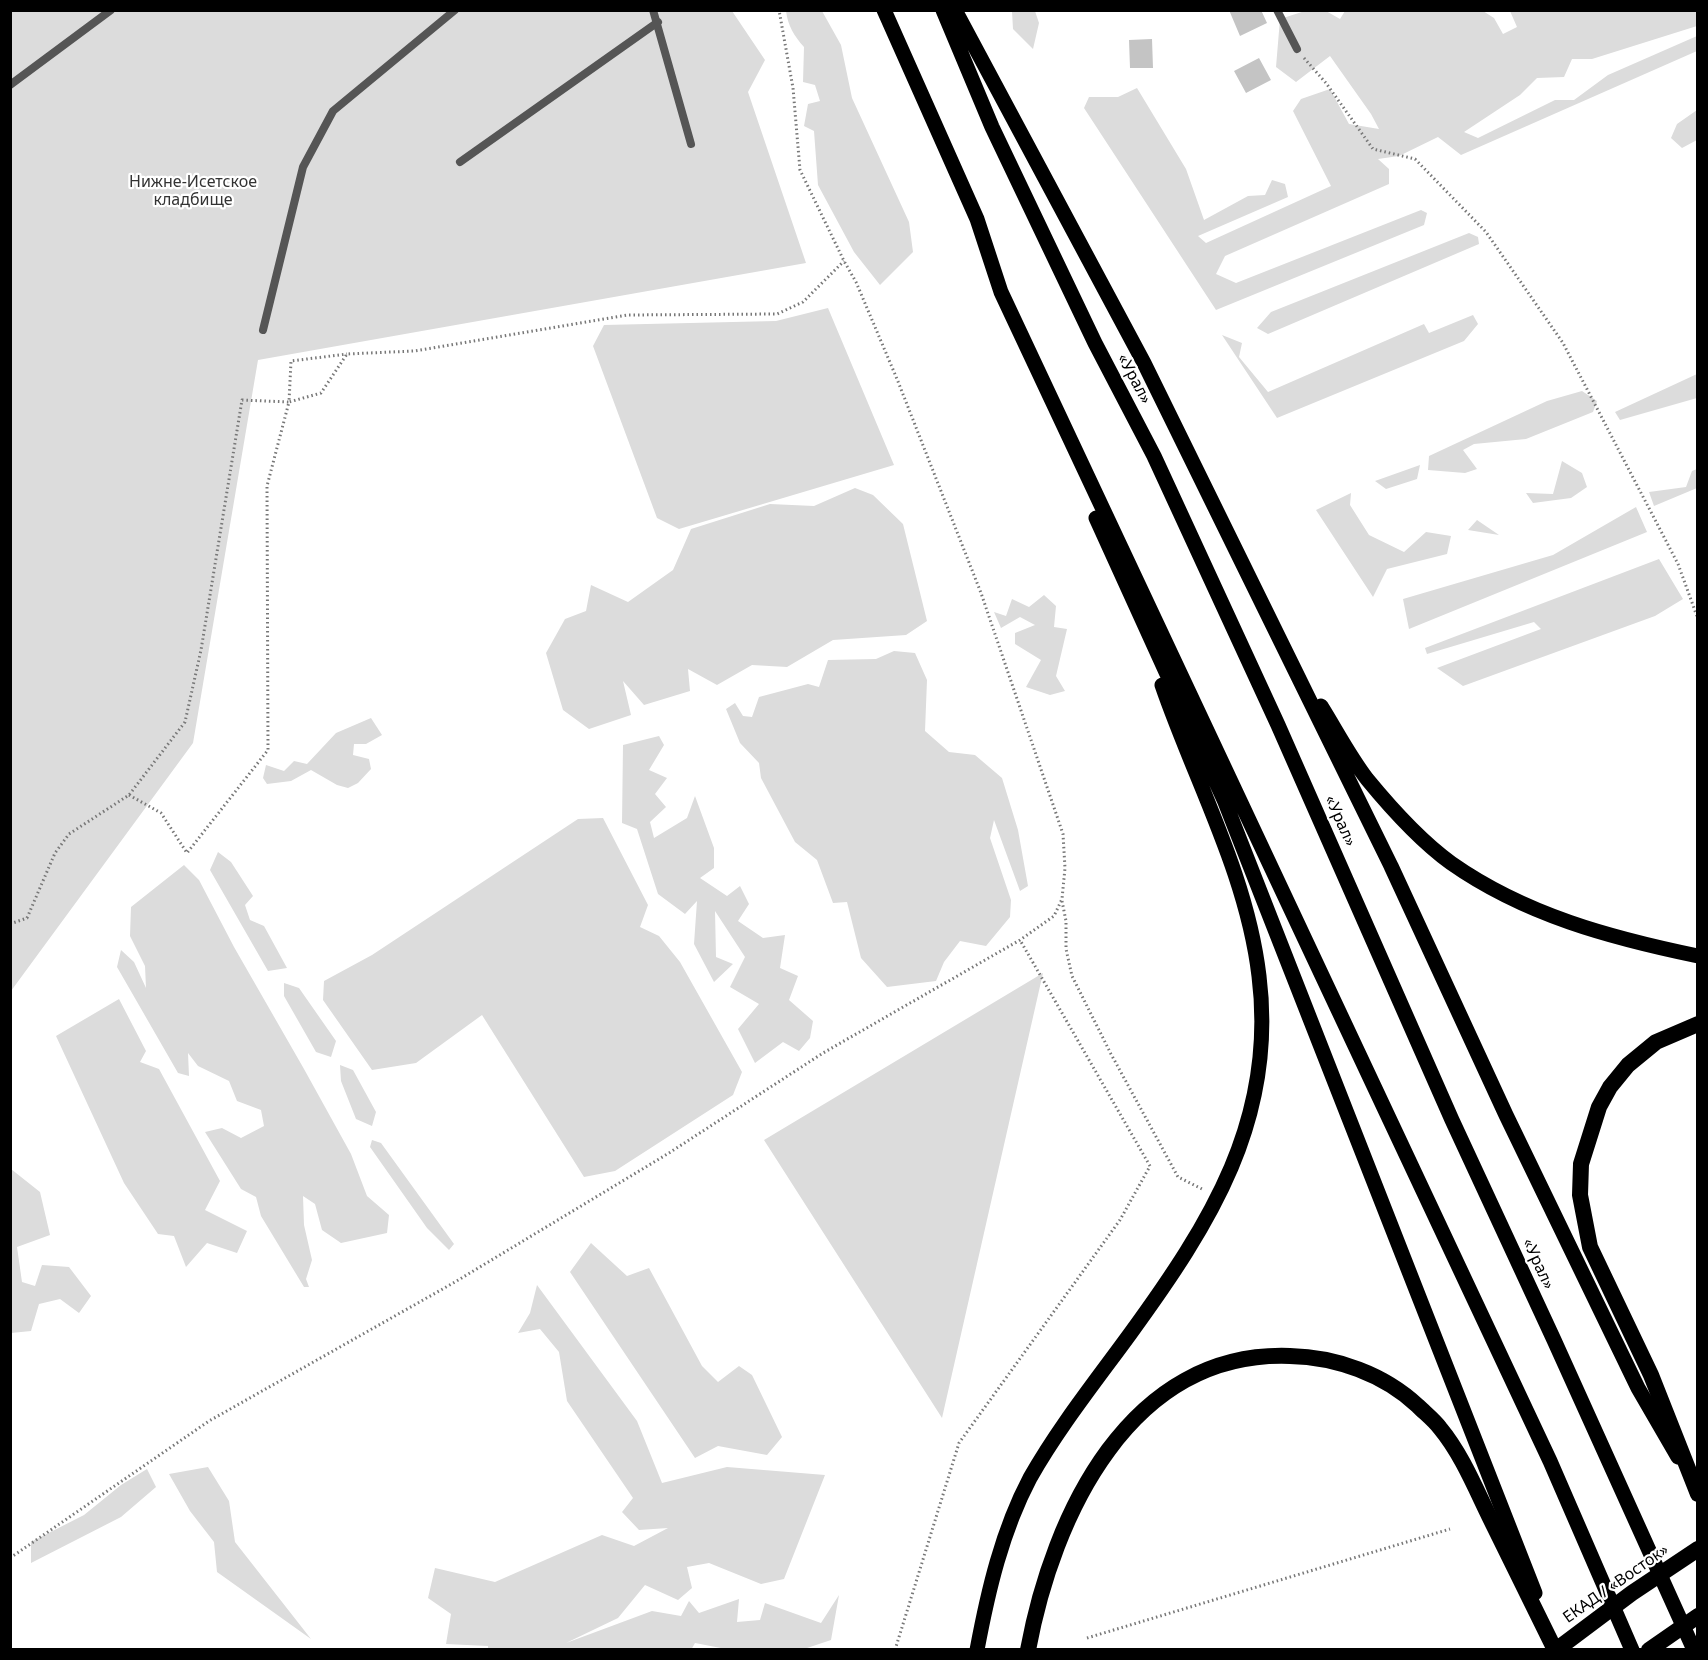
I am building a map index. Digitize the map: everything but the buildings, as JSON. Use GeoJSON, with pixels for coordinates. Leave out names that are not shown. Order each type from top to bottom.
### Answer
{"type":"FeatureCollection","features":[{"type":"Feature","properties":{"kind":"highway"},"geometry":{"type":"LineString","coordinates":[[1695,1489],[1651,1375],[1590,1247],[1580,1195],[1581,1164],[1599,1107],[1610,1087],[1628,1065],[1656,1042],[1698,1024]]}},
{"type":"Feature","properties":{"kind":"highway"},"geometry":{"type":"LineString","coordinates":[[1028,1650],[1034,1618],[1049,1569],[1069,1518],[1089,1477],[1115,1439],[1142,1410],[1176,1385],[1207,1370],[1244,1358],[1273,1355],[1306,1356],[1363,1371],[1390,1385],[1416,1404],[1441,1429],[1462,1462],[1556,1650]]}},
{"type":"Feature","properties":{"kind":"highway","name":"ЕКАД / «Восток»"},"geometry":{"type":"LineString","coordinates":[[1556,1650],[1632,1593],[1698,1549]]}},
{"type":"Feature","properties":{"kind":"highway"},"geometry":{"type":"LineString","coordinates":[[1649,1650],[1698,1616]]}},
{"type":"Feature","properties":{"kind":"main road"},"geometry":{"type":"LineString","coordinates":[[884,10],[977,219],[1001,292],[1085,495],[1225,802],[1556,1650]]}},
{"type":"Feature","properties":{"kind":"main road","name":"«Урал»"},"geometry":{"type":"LineString","coordinates":[[943,10],[992,127],[1095,343],[1154,456],[1273,714],[1452,1120],[1694,1650]]}},
{"type":"Feature","properties":{"kind":"main road"},"geometry":{"type":"LineString","coordinates":[[955,10],[1144,363],[1391,866],[1506,1115],[1638,1388],[1695,1489]]}},
{"type":"Feature","properties":{"kind":"main road"},"geometry":{"type":"LineString","coordinates":[[1001,292],[1545,1450],[1632,1650]]}},
{"type":"Feature","properties":{"kind":"main road"},"geometry":{"type":"LineString","coordinates":[[977,1650],[984,1609],[998,1558],[1012,1518],[1030,1480],[1085,1394],[1192,1245],[1220,1195],[1248,1124],[1258,1077],[1262,1029],[1260,978],[1252,933],[1235,871],[1177,728],[1133,600]]}},
{"type":"Feature","properties":{"kind":"main road"},"geometry":{"type":"LineString","coordinates":[[1295,673],[1317,701],[1367,778],[1412,827],[1450,862],[1493,889],[1549,916],[1606,935],[1698,956]]}},
{"type":"Feature","properties":{"kind":"lane"},"geometry":{"type":"LineString","coordinates":[[10,85],[111,10]]}},
{"type":"Feature","properties":{"kind":"lane"},"geometry":{"type":"LineString","coordinates":[[263,330],[303,167],[333,111],[456,10]]}},
{"type":"Feature","properties":{"kind":"lane"},"geometry":{"type":"LineString","coordinates":[[653,10],[691,144]]}},
{"type":"Feature","properties":{"kind":"lane"},"geometry":{"type":"LineString","coordinates":[[1277,10],[1297,49]]}},
{"type":"Feature","properties":{"kind":"lane"},"geometry":{"type":"LineString","coordinates":[[460,162],[658,22]]}},
{"type":"Feature","properties":{"kind":"path"},"geometry":{"type":"LineString","coordinates":[[779,10],[793,88],[800,170],[856,282],[897,379],[981,593],[1063,834],[1065,868],[1062,899],[1066,921],[1066,949],[1072,976],[1178,1177],[1197,1188],[1220,1195]]}},
{"type":"Feature","properties":{"kind":"path"},"geometry":{"type":"LineString","coordinates":[[1297,49],[1326,83],[1373,149],[1415,159],[1486,232],[1563,344],[1678,564],[1698,619]]}},
{"type":"Feature","properties":{"kind":"path"},"geometry":{"type":"LineString","coordinates":[[129,795],[161,813],[187,853],[268,750],[267,486],[289,402],[291,361],[347,354],[414,351],[628,315],[777,314],[803,302],[844,261]]}},
{"type":"Feature","properties":{"kind":"path"},"geometry":{"type":"LineString","coordinates":[[10,924],[27,918],[55,853],[69,834],[129,795],[184,722],[201,650],[242,400],[289,402],[321,393],[347,354]]}},
{"type":"Feature","properties":{"kind":"path"},"geometry":{"type":"LineString","coordinates":[[10,1558],[209,1421],[455,1282],[669,1153],[824,1053],[1020,939],[1054,916],[1062,899]]}},
{"type":"Feature","properties":{"kind":"path"},"geometry":{"type":"LineString","coordinates":[[895,1650],[959,1443],[1120,1220],[1150,1166],[1020,939]]}},
{"type":"Feature","properties":{"kind":"path"},"geometry":{"type":"LineString","coordinates":[[1087,1638],[1450,1529]]}},
{"type":"Feature","properties":{"kind":"green space"},"geometry":{"type":"Polygon","coordinates":[[[1308,10],[1326,11],[1340,19],[1345,11],[1483,11],[1494,18],[1503,34],[1517,27],[1510,11],[1697,11],[1697,26],[1592,59],[1572,59],[1564,77],[1537,78],[1520,95],[1464,132],[1478,138],[1555,100],[1574,100],[1608,75],[1697,36],[1697,51],[1461,155],[1438,137],[1399,156],[1378,159],[1389,169],[1389,184],[1225,256],[1216,274],[1236,283],[1421,210],[1427,213],[1424,225],[1216,310],[1084,108],[1089,97],[1118,97],[1137,88],[1186,169],[1204,220],[1248,196],[1265,195],[1272,180],[1285,184],[1288,197],[1198,236],[1206,243],[1331,186],[1293,111],[1301,99],[1330,89],[1349,124],[1379,129],[1330,56],[1296,82],[1276,67],[1280,19],[1308,10]]]}},
{"type":"Feature","properties":{"kind":"green space","name":"Нижне-Исетское кладбище"},"geometry":{"type":"Polygon","coordinates":[[[10,11],[732,11],[765,60],[748,92],[806,263],[258,360],[193,743],[11,991],[10,11]]]}},
{"type":"Feature","properties":{"kind":"green space"},"geometry":{"type":"Polygon","coordinates":[[[786,11],[822,11],[841,45],[852,98],[909,222],[913,252],[880,285],[854,252],[818,185],[814,131],[804,126],[808,104],[820,101],[815,85],[803,82],[804,47],[792,30],[786,11]]]}},
{"type":"Feature","properties":{"kind":"green space"},"geometry":{"type":"Polygon","coordinates":[[[1012,11],[1035,11],[1039,23],[1033,49],[1013,29],[1012,11]]]}},
{"type":"Feature","properties":{"kind":"green space"},"geometry":{"type":"Polygon","coordinates":[[[1697,110],[1697,140],[1682,148],[1671,138],[1677,124],[1697,110]]]}},
{"type":"Feature","properties":{"kind":"green space"},"geometry":{"type":"Polygon","coordinates":[[[1469,233],[1478,237],[1479,244],[1268,334],[1257,328],[1271,312],[1469,233]]]}},
{"type":"Feature","properties":{"kind":"green space"},"geometry":{"type":"Polygon","coordinates":[[[828,308],[894,465],[679,529],[657,518],[593,346],[604,325],[776,321],[828,308]]]}},
{"type":"Feature","properties":{"kind":"green space"},"geometry":{"type":"Polygon","coordinates":[[[1473,315],[1478,324],[1464,341],[1277,418],[1222,335],[1242,343],[1239,357],[1268,392],[1424,324],[1429,333],[1473,315]]]}},
{"type":"Feature","properties":{"kind":"green space"},"geometry":{"type":"Polygon","coordinates":[[[1697,374],[1697,398],[1620,420],[1615,412],[1697,374]]]}},
{"type":"Feature","properties":{"kind":"green space"},"geometry":{"type":"Polygon","coordinates":[[[1582,391],[1597,401],[1593,412],[1526,439],[1474,444],[1463,450],[1477,469],[1465,473],[1428,470],[1429,456],[1547,401],[1582,391]]]}},
{"type":"Feature","properties":{"kind":"green space"},"geometry":{"type":"Polygon","coordinates":[[[1562,461],[1582,473],[1587,487],[1571,498],[1533,503],[1526,493],[1553,494],[1562,461]]]}},
{"type":"Feature","properties":{"kind":"green space"},"geometry":{"type":"Polygon","coordinates":[[[1420,465],[1417,479],[1386,489],[1375,481],[1420,465]]]}},
{"type":"Feature","properties":{"kind":"green space"},"geometry":{"type":"Polygon","coordinates":[[[1697,469],[1697,488],[1654,506],[1649,492],[1686,487],[1692,471],[1697,469]]]}},
{"type":"Feature","properties":{"kind":"green space"},"geometry":{"type":"Polygon","coordinates":[[[855,488],[873,495],[903,524],[927,621],[906,635],[833,640],[787,667],[752,665],[717,685],[688,669],[690,691],[644,705],[623,681],[631,715],[589,729],[563,710],[546,653],[565,619],[586,611],[591,585],[628,602],[673,570],[691,529],[770,504],[814,506],[855,488]]]}},
{"type":"Feature","properties":{"kind":"green space"},"geometry":{"type":"Polygon","coordinates":[[[1351,493],[1350,505],[1369,535],[1404,552],[1426,532],[1451,536],[1447,554],[1387,569],[1373,597],[1316,510],[1351,493]]]}},
{"type":"Feature","properties":{"kind":"green space"},"geometry":{"type":"Polygon","coordinates":[[[1636,507],[1647,532],[1409,629],[1403,599],[1553,555],[1636,507]]]}},
{"type":"Feature","properties":{"kind":"green space"},"geometry":{"type":"Polygon","coordinates":[[[1477,520],[1499,535],[1468,530],[1477,520]]]}},
{"type":"Feature","properties":{"kind":"green space"},"geometry":{"type":"Polygon","coordinates":[[[1659,559],[1683,599],[1655,616],[1463,686],[1437,668],[1541,629],[1534,622],[1427,654],[1425,648],[1659,559]]]}},
{"type":"Feature","properties":{"kind":"green space"},"geometry":{"type":"Polygon","coordinates":[[[1044,595],[1056,606],[1054,627],[1067,629],[1056,676],[1065,691],[1050,695],[1026,687],[1041,660],[1015,644],[1015,633],[1035,625],[1020,617],[1001,628],[994,612],[1006,616],[1012,599],[1029,607],[1044,595]]]}},
{"type":"Feature","properties":{"kind":"green space"},"geometry":{"type":"Polygon","coordinates":[[[894,651],[915,653],[927,680],[925,731],[949,752],[975,755],[1002,778],[1018,830],[1028,886],[1020,891],[994,820],[990,838],[1011,900],[1010,917],[986,946],[960,941],[944,962],[936,981],[887,987],[861,958],[847,902],[833,903],[817,860],[795,842],[761,778],[759,763],[740,743],[726,709],[735,703],[743,716],[752,717],[759,697],[808,684],[819,687],[828,660],[876,659],[894,651]]]}},
{"type":"Feature","properties":{"kind":"green space"},"geometry":{"type":"Polygon","coordinates":[[[371,718],[382,735],[366,744],[354,744],[353,755],[369,759],[371,769],[358,783],[348,788],[337,785],[311,770],[291,781],[267,784],[263,778],[266,765],[284,771],[294,761],[307,764],[336,733],[371,718]]]}},
{"type":"Feature","properties":{"kind":"green space"},"geometry":{"type":"Polygon","coordinates":[[[659,736],[664,745],[649,770],[667,778],[655,794],[666,807],[650,822],[654,838],[687,818],[695,796],[714,848],[714,868],[700,878],[727,896],[740,886],[749,904],[738,921],[763,938],[785,935],[780,968],[798,976],[789,1000],[813,1021],[810,1038],[799,1051],[783,1042],[755,1063],[738,1029],[759,1004],[730,987],[745,957],[715,911],[716,957],[733,964],[714,982],[694,944],[697,901],[685,914],[658,894],[637,829],[622,823],[623,745],[659,736]]]}},
{"type":"Feature","properties":{"kind":"green space"},"geometry":{"type":"Polygon","coordinates":[[[603,818],[648,905],[640,927],[659,936],[680,962],[742,1072],[733,1095],[615,1171],[584,1177],[482,1015],[416,1063],[372,1070],[323,1000],[324,981],[372,955],[578,819],[603,818]]]}},
{"type":"Feature","properties":{"kind":"green space"},"geometry":{"type":"Polygon","coordinates":[[[218,852],[231,862],[253,896],[245,905],[250,920],[264,926],[287,968],[268,971],[210,870],[218,852]]]}},
{"type":"Feature","properties":{"kind":"green space"},"geometry":{"type":"Polygon","coordinates":[[[184,865],[199,880],[234,947],[351,1154],[367,1196],[389,1215],[387,1233],[341,1243],[322,1230],[315,1204],[303,1196],[304,1225],[312,1260],[306,1279],[309,1287],[304,1287],[261,1216],[256,1197],[241,1189],[205,1132],[222,1128],[241,1138],[264,1126],[261,1110],[237,1101],[229,1081],[198,1066],[188,1053],[189,1076],[178,1073],[117,967],[121,950],[134,962],[146,988],[145,966],[130,936],[131,907],[184,865]]]}},
{"type":"Feature","properties":{"kind":"green space"},"geometry":{"type":"Polygon","coordinates":[[[1043,973],[942,1418],[764,1140],[1043,973]]]}},
{"type":"Feature","properties":{"kind":"green space"},"geometry":{"type":"Polygon","coordinates":[[[284,983],[299,988],[336,1041],[331,1057],[316,1052],[284,996],[284,983]]]}},
{"type":"Feature","properties":{"kind":"green space"},"geometry":{"type":"Polygon","coordinates":[[[119,999],[146,1051],[140,1062],[159,1069],[220,1181],[205,1210],[247,1231],[237,1253],[207,1243],[186,1267],[174,1236],[158,1234],[124,1183],[56,1036],[119,999]]]}},
{"type":"Feature","properties":{"kind":"green space"},"geometry":{"type":"Polygon","coordinates":[[[340,1065],[353,1070],[376,1112],[372,1126],[356,1119],[341,1081],[340,1065]]]}},
{"type":"Feature","properties":{"kind":"green space"},"geometry":{"type":"Polygon","coordinates":[[[372,1140],[381,1143],[454,1244],[449,1250],[427,1228],[370,1147],[372,1140]]]}},
{"type":"Feature","properties":{"kind":"green space"},"geometry":{"type":"Polygon","coordinates":[[[11,1169],[40,1192],[50,1235],[17,1247],[22,1282],[35,1286],[42,1265],[69,1267],[91,1296],[79,1313],[60,1299],[39,1304],[31,1331],[11,1333],[11,1169]]]}},
{"type":"Feature","properties":{"kind":"green space"},"geometry":{"type":"Polygon","coordinates":[[[591,1243],[627,1276],[649,1268],[702,1366],[718,1382],[739,1366],[752,1375],[782,1437],[767,1455],[718,1446],[695,1458],[570,1272],[591,1243]]]}},
{"type":"Feature","properties":{"kind":"green space"},"geometry":{"type":"Polygon","coordinates":[[[537,1285],[637,1421],[662,1483],[727,1467],[825,1475],[784,1579],[761,1584],[709,1563],[687,1567],[692,1588],[678,1600],[645,1585],[618,1618],[566,1643],[652,1611],[681,1616],[689,1601],[699,1613],[739,1599],[737,1622],[760,1620],[765,1603],[821,1623],[839,1595],[831,1640],[801,1650],[726,1649],[695,1643],[691,1650],[488,1650],[488,1646],[446,1644],[451,1614],[428,1598],[435,1568],[495,1582],[602,1535],[634,1546],[668,1528],[639,1530],[622,1512],[633,1498],[567,1401],[559,1352],[540,1329],[518,1333],[530,1313],[537,1285]]]}},
{"type":"Feature","properties":{"kind":"green space"},"geometry":{"type":"Polygon","coordinates":[[[208,1467],[229,1501],[235,1542],[311,1639],[217,1572],[214,1542],[190,1511],[169,1474],[208,1467]]]}},
{"type":"Feature","properties":{"kind":"green space"},"geometry":{"type":"Polygon","coordinates":[[[147,1469],[156,1487],[121,1517],[31,1563],[31,1542],[84,1515],[121,1485],[147,1469]]]}}]}
